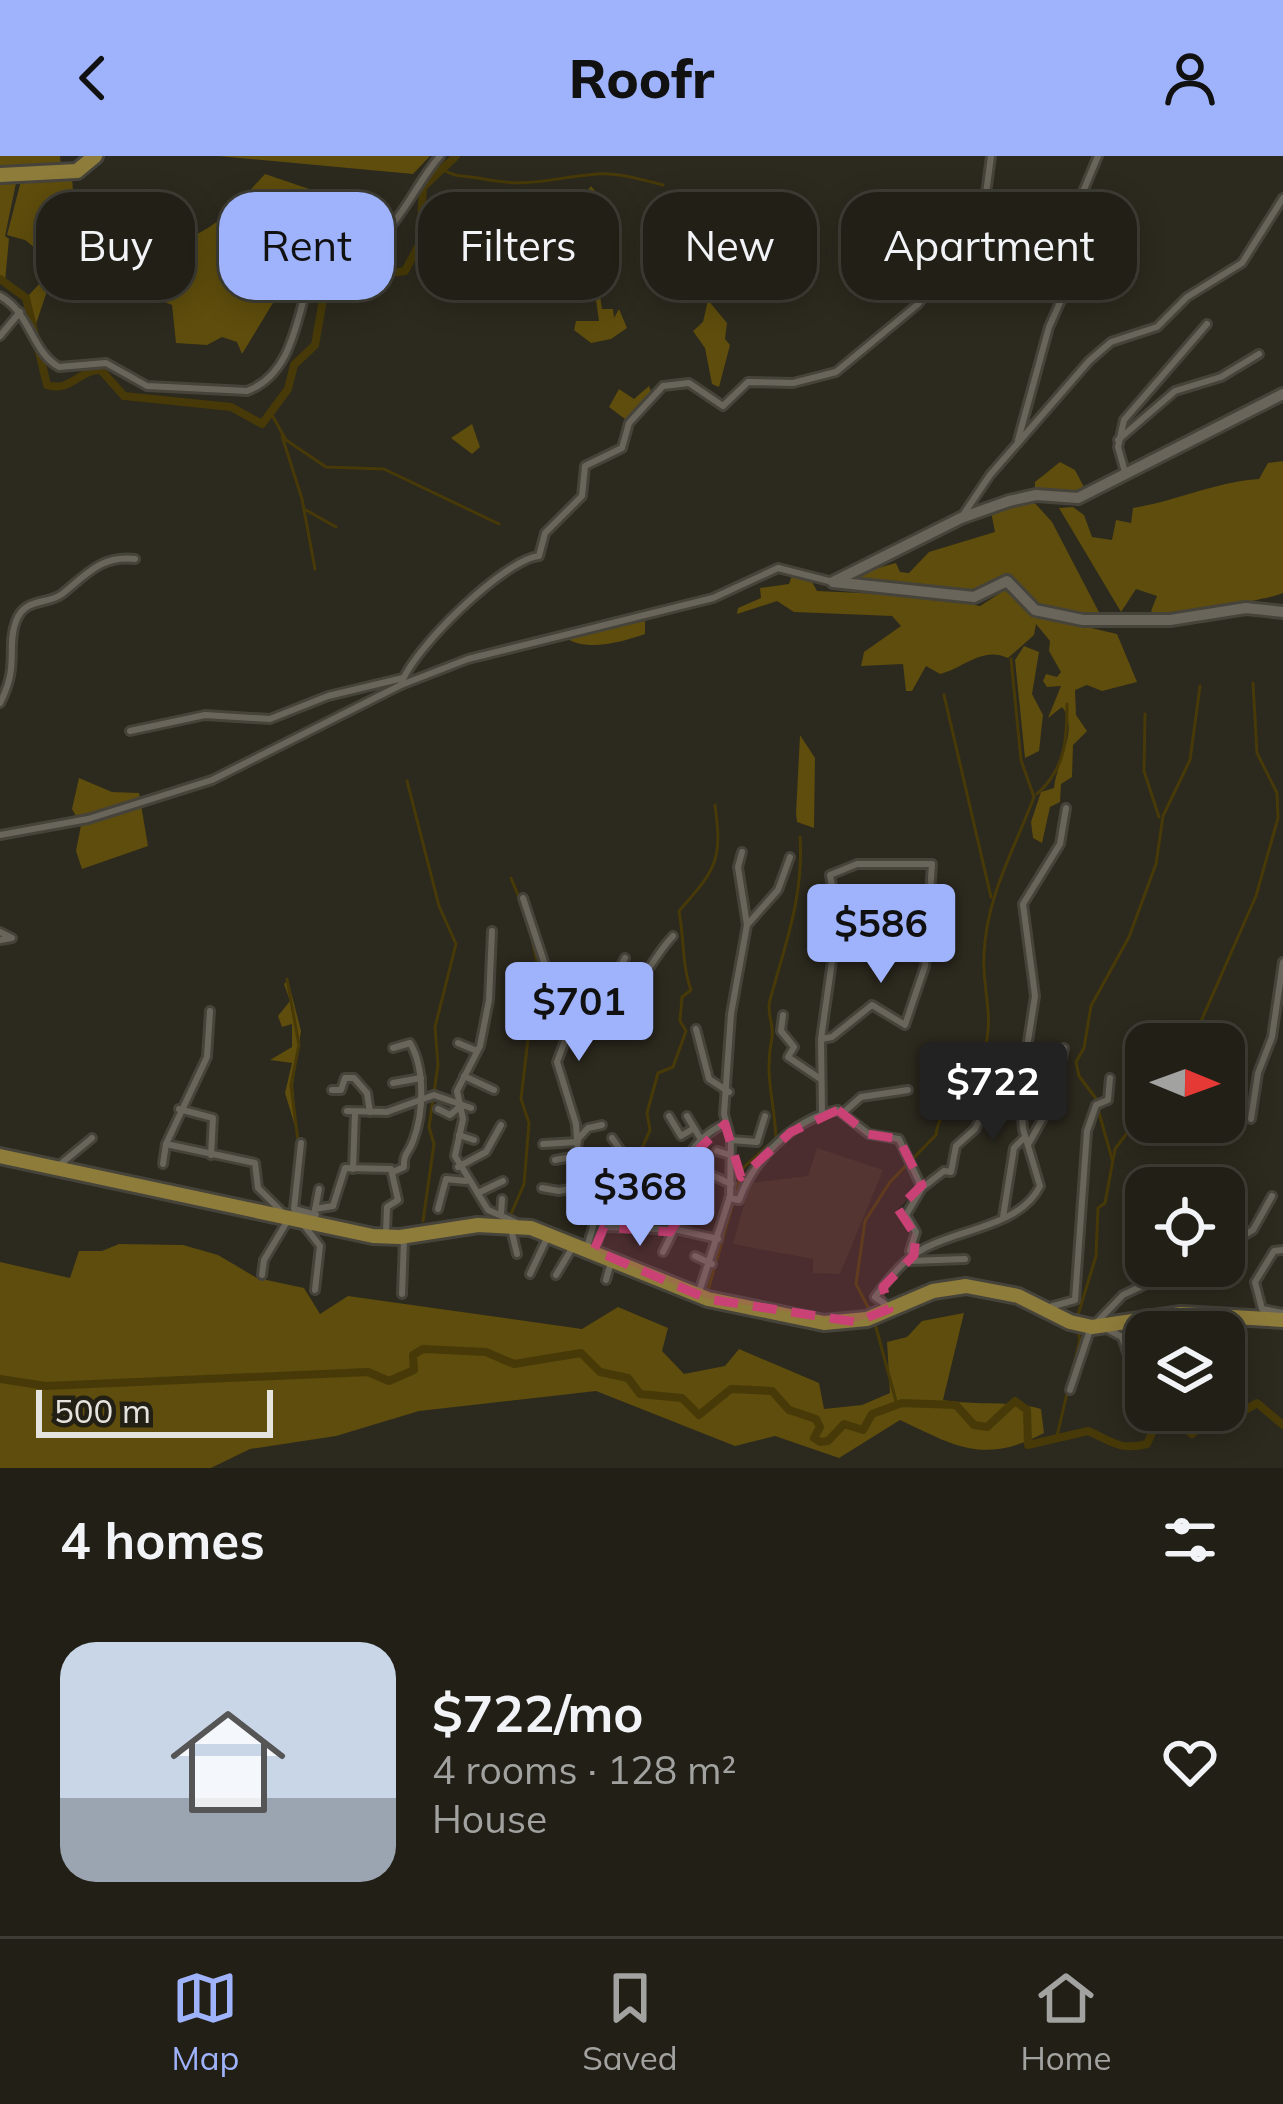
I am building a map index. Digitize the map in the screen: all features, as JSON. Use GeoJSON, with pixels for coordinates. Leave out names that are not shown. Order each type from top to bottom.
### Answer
{"type":"FeatureCollection","features":[{"type":"Feature","properties":{"kind":"highway"},"geometry":{"type":"LineString","coordinates":[[0,175],[77,171],[95,156]]}},
{"type":"Feature","properties":{"kind":"highway"},"geometry":{"type":"LineString","coordinates":[[0,1158],[97,1180]]}},
{"type":"Feature","properties":{"kind":"highway"},"geometry":{"type":"LineString","coordinates":[[0,1158],[292,1216],[317,1216],[386,1237],[509,1222],[549,1232],[697,1295],[824,1323],[856,1322],[933,1292],[966,1286],[1018,1296],[1093,1327],[1181,1313],[1283,1317]]}},
{"type":"Feature","properties":{"kind":"main road"},"geometry":{"type":"LineString","coordinates":[[833,582],[961,518],[1029,496],[1078,498],[1283,394]]}},
{"type":"Feature","properties":{"kind":"main road"},"geometry":{"type":"LineString","coordinates":[[833,582],[974,597],[1007,581],[1035,610],[1106,622],[1170,620],[1246,608],[1283,612]]}},
{"type":"Feature","properties":{"kind":"street"},"geometry":{"type":"LineString","coordinates":[[0,296],[20,311],[48,360],[59,368],[106,363],[147,386],[215,392],[256,388],[280,362],[296,329],[313,269],[369,245],[408,205],[416,183],[440,156]]}},
{"type":"Feature","properties":{"kind":"street"},"geometry":{"type":"LineString","coordinates":[[986,192],[991,156]]}},
{"type":"Feature","properties":{"kind":"street"},"geometry":{"type":"LineString","coordinates":[[1017,443],[1049,327],[1076,267],[1075,213],[1098,156]]}},
{"type":"Feature","properties":{"kind":"street"},"geometry":{"type":"LineString","coordinates":[[961,518],[1017,443],[1102,348],[1156,328],[1187,297],[1242,263],[1283,198]]}},
{"type":"Feature","properties":{"kind":"street"},"geometry":{"type":"LineString","coordinates":[[0,835],[88,819],[212,780],[402,681],[496,576],[523,558],[539,556],[545,533],[580,500],[585,466],[622,448],[629,423],[663,386],[689,383],[723,406],[748,382],[793,383],[829,374],[919,300]]}},
{"type":"Feature","properties":{"kind":"street"},"geometry":{"type":"LineString","coordinates":[[0,336],[20,311]]}},
{"type":"Feature","properties":{"kind":"street"},"geometry":{"type":"LineString","coordinates":[[1125,474],[1118,440],[1132,407],[1207,324]]}},
{"type":"Feature","properties":{"kind":"street"},"geometry":{"type":"LineString","coordinates":[[1118,440],[1175,391],[1221,377],[1259,354]]}},
{"type":"Feature","properties":{"kind":"street"},"geometry":{"type":"LineString","coordinates":[[0,703],[14,676],[16,622],[24,610],[38,600],[59,596],[90,569],[115,558],[135,559]]}},
{"type":"Feature","properties":{"kind":"street"},"geometry":{"type":"LineString","coordinates":[[130,731],[205,716],[264,721],[328,696],[402,681],[467,659],[740,590],[778,568],[833,582]]}},
{"type":"Feature","properties":{"kind":"street"},"geometry":{"type":"LineString","coordinates":[[890,1309],[875,1298],[906,1261],[1004,1217],[1028,1203],[1040,1186],[1027,1140],[1021,1060],[1035,996],[1023,901],[1058,850],[1066,808]]}},
{"type":"Feature","properties":{"kind":"street"},"geometry":{"type":"LineString","coordinates":[[697,1295],[712,1264],[730,1198],[731,1140],[725,1124],[732,1002],[747,926],[738,867],[742,852]]}},
{"type":"Feature","properties":{"kind":"street"},"geometry":{"type":"LineString","coordinates":[[747,926],[773,898],[790,857]]}},
{"type":"Feature","properties":{"kind":"street"},"geometry":{"type":"LineString","coordinates":[[820,1040],[832,1037],[872,1005],[905,1024],[929,934],[933,865],[856,864],[830,875],[838,919],[820,1040],[822,1115]]}},
{"type":"Feature","properties":{"kind":"street"},"geometry":{"type":"LineString","coordinates":[[523,898],[547,971],[563,981],[561,1007],[567,1035],[557,1062],[578,1156],[590,1182],[593,1227],[585,1246]]}},
{"type":"Feature","properties":{"kind":"street"},"geometry":{"type":"LineString","coordinates":[[835,945],[864,920],[894,920],[906,931],[929,934]]}},
{"type":"Feature","properties":{"kind":"street"},"geometry":{"type":"LineString","coordinates":[[437,1109],[450,1115],[458,1105],[464,1076],[478,1051],[491,990],[492,931]]}},
{"type":"Feature","properties":{"kind":"street"},"geometry":{"type":"LineString","coordinates":[[567,1035],[595,1030],[635,997],[654,957],[673,936]]}},
{"type":"Feature","properties":{"kind":"street"},"geometry":{"type":"LineString","coordinates":[[595,1030],[586,997],[615,977],[625,958]]}},
{"type":"Feature","properties":{"kind":"street"},"geometry":{"type":"LineString","coordinates":[[1251,1119],[1258,1072],[1272,1037],[1274,993],[1283,962]]}},
{"type":"Feature","properties":{"kind":"street"},"geometry":{"type":"LineString","coordinates":[[164,1164],[179,1109],[207,1058],[210,1011]]}},
{"type":"Feature","properties":{"kind":"street"},"geometry":{"type":"LineString","coordinates":[[783,1015],[781,1030],[794,1047],[788,1057],[819,1078]]}},
{"type":"Feature","properties":{"kind":"street"},"geometry":{"type":"LineString","coordinates":[[696,1029],[709,1079],[729,1092]]}},
{"type":"Feature","properties":{"kind":"street"},"geometry":{"type":"LineString","coordinates":[[301,1142],[294,1209],[317,1216],[331,1209],[345,1168],[392,1172],[404,1168],[421,1078],[410,1042],[393,1048]]}},
{"type":"Feature","properties":{"kind":"street"},"geometry":{"type":"LineString","coordinates":[[458,1043],[478,1051]]}},
{"type":"Feature","properties":{"kind":"street"},"geometry":{"type":"LineString","coordinates":[[1004,1217],[1014,1148],[1027,1140],[1053,1100],[1064,1048]]}},
{"type":"Feature","properties":{"kind":"street"},"geometry":{"type":"LineString","coordinates":[[464,1076],[494,1090]]}},
{"type":"Feature","properties":{"kind":"street"},"geometry":{"type":"LineString","coordinates":[[332,1090],[340,1090],[345,1078],[354,1078],[367,1093],[370,1112]]}},
{"type":"Feature","properties":{"kind":"street"},"geometry":{"type":"LineString","coordinates":[[393,1083],[421,1078]]}},
{"type":"Feature","properties":{"kind":"street"},"geometry":{"type":"LineString","coordinates":[[1043,1308],[1075,1300],[1087,1131],[1096,1105],[1108,1100],[1110,1078]]}},
{"type":"Feature","properties":{"kind":"street"},"geometry":{"type":"LineString","coordinates":[[730,1198],[739,1200],[763,1157],[791,1132],[822,1115],[844,1112],[861,1097],[908,1090]]}},
{"type":"Feature","properties":{"kind":"street"},"geometry":{"type":"LineString","coordinates":[[353,1168],[351,1111],[370,1112],[434,1095],[471,1108]]}},
{"type":"Feature","properties":{"kind":"street"},"geometry":{"type":"LineString","coordinates":[[458,1105],[463,1119],[458,1167],[488,1210],[509,1222]]}},
{"type":"Feature","properties":{"kind":"street"},"geometry":{"type":"LineString","coordinates":[[914,1255],[910,1251],[916,1232],[907,1209],[922,1187],[944,1171],[951,1172],[956,1146],[975,1129],[986,1107]]}},
{"type":"Feature","properties":{"kind":"street"},"geometry":{"type":"LineString","coordinates":[[179,1109],[213,1118],[211,1155]]}},
{"type":"Feature","properties":{"kind":"street"},"geometry":{"type":"LineString","coordinates":[[844,1112],[869,1134],[899,1139],[922,1187]]}},
{"type":"Feature","properties":{"kind":"street"},"geometry":{"type":"LineString","coordinates":[[669,1116],[672,1130],[681,1136],[691,1130]]}},
{"type":"Feature","properties":{"kind":"street"},"geometry":{"type":"LineString","coordinates":[[687,1116],[691,1130],[703,1143]]}},
{"type":"Feature","properties":{"kind":"street"},"geometry":{"type":"LineString","coordinates":[[731,1140],[757,1142],[765,1116]]}},
{"type":"Feature","properties":{"kind":"street"},"geometry":{"type":"LineString","coordinates":[[643,1228],[668,1195],[671,1178],[725,1124]]}},
{"type":"Feature","properties":{"kind":"street"},"geometry":{"type":"LineString","coordinates":[[458,1167],[486,1152],[501,1125]]}},
{"type":"Feature","properties":{"kind":"street"},"geometry":{"type":"LineString","coordinates":[[543,1144],[578,1140],[590,1127],[602,1125]]}},
{"type":"Feature","properties":{"kind":"street"},"geometry":{"type":"LineString","coordinates":[[459,1135],[474,1140]]}},
{"type":"Feature","properties":{"kind":"street"},"geometry":{"type":"LineString","coordinates":[[55,1170],[64,1156],[92,1138]]}},
{"type":"Feature","properties":{"kind":"street"},"geometry":{"type":"LineString","coordinates":[[542,1188],[559,1191],[590,1182],[623,1154],[612,1138]]}},
{"type":"Feature","properties":{"kind":"street"},"geometry":{"type":"LineString","coordinates":[[166,1144],[256,1164],[260,1192],[319,1242],[316,1290]]}},
{"type":"Feature","properties":{"kind":"street"},"geometry":{"type":"LineString","coordinates":[[717,1151],[730,1155]]}},
{"type":"Feature","properties":{"kind":"street"},"geometry":{"type":"LineString","coordinates":[[555,1160],[578,1156]]}},
{"type":"Feature","properties":{"kind":"street"},"geometry":{"type":"LineString","coordinates":[[386,1237],[387,1207],[398,1200],[392,1172]]}},
{"type":"Feature","properties":{"kind":"street"},"geometry":{"type":"LineString","coordinates":[[705,1172],[731,1184]]}},
{"type":"Feature","properties":{"kind":"street"},"geometry":{"type":"LineString","coordinates":[[663,1252],[692,1193],[671,1178]]}},
{"type":"Feature","properties":{"kind":"street"},"geometry":{"type":"LineString","coordinates":[[438,1208],[446,1179],[466,1181]]}},
{"type":"Feature","properties":{"kind":"street"},"geometry":{"type":"LineString","coordinates":[[478,1193],[503,1180]]}},
{"type":"Feature","properties":{"kind":"street"},"geometry":{"type":"LineString","coordinates":[[556,1275],[604,1227],[619,1202],[647,1180]]}},
{"type":"Feature","properties":{"kind":"street"},"geometry":{"type":"LineString","coordinates":[[317,1216],[319,1189]]}},
{"type":"Feature","properties":{"kind":"street"},"geometry":{"type":"LineString","coordinates":[[1245,1235],[1253,1230],[1272,1196]]}},
{"type":"Feature","properties":{"kind":"street"},"geometry":{"type":"LineString","coordinates":[[502,1199],[517,1253]]}},
{"type":"Feature","properties":{"kind":"street"},"geometry":{"type":"LineString","coordinates":[[262,1275],[264,1260],[292,1216]]}},
{"type":"Feature","properties":{"kind":"street"},"geometry":{"type":"LineString","coordinates":[[604,1227],[673,1230],[719,1239]]}},
{"type":"Feature","properties":{"kind":"street"},"geometry":{"type":"LineString","coordinates":[[530,1274],[549,1232]]}},
{"type":"Feature","properties":{"kind":"street"},"geometry":{"type":"LineString","coordinates":[[401,1294],[404,1237]]}},
{"type":"Feature","properties":{"kind":"street"},"geometry":{"type":"LineString","coordinates":[[1283,1250],[1271,1254],[1255,1282],[1262,1309],[1283,1317]]}},
{"type":"Feature","properties":{"kind":"street"},"geometry":{"type":"LineString","coordinates":[[694,1256],[712,1264]]}},
{"type":"Feature","properties":{"kind":"street"},"geometry":{"type":"LineString","coordinates":[[605,1280],[612,1258]]}},
{"type":"Feature","properties":{"kind":"street"},"geometry":{"type":"LineString","coordinates":[[906,1261],[965,1259]]}},
{"type":"Feature","properties":{"kind":"street"},"geometry":{"type":"LineString","coordinates":[[1070,1390],[1093,1327],[1123,1295],[1140,1287]]}},
{"type":"Feature","properties":{"kind":"street"},"geometry":{"type":"LineString","coordinates":[[1093,1327],[1122,1337],[1125,1348]]}},
{"type":"Feature","properties":{"kind":"highlighted area"},"geometry":{"type":"Polygon","coordinates":[[[838,1110],[868,1134],[899,1139],[922,1185],[898,1209],[916,1236],[914,1255],[883,1287],[889,1309],[856,1322],[708,1299],[594,1250],[604,1227],[670,1232],[695,1194],[671,1176],[725,1124],[741,1177],[791,1132],[838,1110]]]}},
{"type":"Feature","properties":{"kind":"shaded area"},"geometry":{"type":"Polygon","coordinates":[[[0,156],[60,156],[61,166],[0,172],[0,156]]]}},
{"type":"Feature","properties":{"kind":"shaded area"},"geometry":{"type":"Polygon","coordinates":[[[218,156],[430,156],[413,174],[218,156]]]}},
{"type":"Feature","properties":{"kind":"shaded area"},"geometry":{"type":"Polygon","coordinates":[[[265,174],[318,192],[248,192],[265,174]]]}},
{"type":"Feature","properties":{"kind":"shaded area"},"geometry":{"type":"Polygon","coordinates":[[[22,177],[72,177],[73,192],[36,192],[36,249],[7,235],[22,177]]]}},
{"type":"Feature","properties":{"kind":"shaded area"},"geometry":{"type":"Polygon","coordinates":[[[17,178],[5,236],[9,239],[5,281],[0,277],[0,181],[17,178]]]}},
{"type":"Feature","properties":{"kind":"shaded area"},"geometry":{"type":"Polygon","coordinates":[[[219,219],[219,300],[275,300],[242,354],[237,342],[222,337],[207,345],[176,343],[172,305],[160,300],[195,300],[195,234],[219,219]]]}},
{"type":"Feature","properties":{"kind":"shaded area"},"geometry":{"type":"Polygon","coordinates":[[[36,287],[36,300],[44,300],[35,327],[28,296],[36,287]]]}},
{"type":"Feature","properties":{"kind":"shaded area"},"geometry":{"type":"Polygon","coordinates":[[[596,300],[601,300],[602,309],[613,309],[614,318],[619,309],[627,328],[611,339],[591,343],[574,330],[576,321],[599,321],[596,300]]]}},
{"type":"Feature","properties":{"kind":"shaded area"},"geometry":{"type":"Polygon","coordinates":[[[708,300],[727,323],[725,339],[730,345],[719,387],[712,384],[705,348],[693,331],[703,322],[708,300]]]}},
{"type":"Feature","properties":{"kind":"shaded area"},"geometry":{"type":"Polygon","coordinates":[[[649,386],[652,394],[629,422],[609,407],[619,389],[634,399],[649,386]]]}},
{"type":"Feature","properties":{"kind":"shaded area"},"geometry":{"type":"Polygon","coordinates":[[[472,424],[480,447],[472,454],[451,438],[472,424]]]}},
{"type":"Feature","properties":{"kind":"shaded area"},"geometry":{"type":"Polygon","coordinates":[[[1283,461],[1283,593],[1261,599],[1156,616],[1151,611],[1157,596],[1136,589],[1121,612],[1059,508],[1073,507],[1084,515],[1092,537],[1112,540],[1116,520],[1131,523],[1133,508],[1259,479],[1268,463],[1283,461]]]}},
{"type":"Feature","properties":{"kind":"shaded area"},"geometry":{"type":"Polygon","coordinates":[[[1060,462],[1075,470],[1086,491],[1070,498],[1035,493],[1035,482],[1060,462]]]}},
{"type":"Feature","properties":{"kind":"shaded area"},"geometry":{"type":"Polygon","coordinates":[[[1033,501],[1052,522],[1102,618],[1039,606],[1011,574],[968,590],[841,578],[896,563],[900,572],[909,573],[929,552],[995,532],[991,512],[1033,501]]]}},
{"type":"Feature","properties":{"kind":"shaded area"},"geometry":{"type":"Polygon","coordinates":[[[793,572],[811,580],[817,591],[925,596],[980,606],[1008,588],[1035,615],[1117,634],[1137,682],[1102,691],[1087,685],[1075,690],[1076,715],[1087,731],[1073,745],[1072,777],[1061,784],[1060,802],[1050,807],[1042,843],[1033,838],[1031,822],[1041,792],[1054,788],[1069,725],[1062,707],[1048,718],[1061,686],[1047,687],[1043,681],[1046,674],[1057,677],[1061,672],[1049,651],[1050,641],[1036,624],[1034,635],[1008,658],[981,656],[940,674],[926,666],[912,691],[906,691],[903,664],[861,666],[864,652],[901,626],[892,616],[794,612],[777,601],[737,614],[738,608],[761,598],[760,588],[789,584],[793,572]]]}},
{"type":"Feature","properties":{"kind":"shaded area"},"geometry":{"type":"Polygon","coordinates":[[[645,621],[645,634],[615,642],[594,645],[566,638],[645,621]]]}},
{"type":"Feature","properties":{"kind":"shaded area"},"geometry":{"type":"Polygon","coordinates":[[[1024,646],[1039,652],[1032,694],[1043,715],[1039,751],[1025,758],[1015,660],[1024,646]]]}},
{"type":"Feature","properties":{"kind":"shaded area"},"geometry":{"type":"Polygon","coordinates":[[[800,735],[815,758],[814,828],[797,822],[800,735]]]}},
{"type":"Feature","properties":{"kind":"shaded area"},"geometry":{"type":"Polygon","coordinates":[[[79,778],[112,792],[139,793],[148,846],[82,869],[76,851],[81,825],[72,809],[79,778]]]}},
{"type":"Feature","properties":{"kind":"shaded area"},"geometry":{"type":"Polygon","coordinates":[[[288,980],[301,1031],[293,1085],[297,1133],[285,1093],[292,1063],[270,1060],[292,1047],[292,1024],[282,1027],[278,1016],[290,1001],[284,984],[288,980]]]}},
{"type":"Feature","properties":{"kind":"shaded area"},"geometry":{"type":"Polygon","coordinates":[[[817,1148],[883,1170],[840,1274],[813,1273],[813,1259],[733,1244],[750,1183],[808,1176],[817,1148]]]}},
{"type":"Feature","properties":{"kind":"shaded area"},"geometry":{"type":"Polygon","coordinates":[[[119,1244],[183,1245],[218,1255],[257,1278],[304,1288],[320,1314],[348,1296],[582,1329],[618,1307],[668,1328],[662,1351],[684,1374],[725,1366],[739,1349],[819,1383],[824,1409],[862,1405],[890,1393],[887,1342],[907,1337],[922,1321],[964,1313],[943,1400],[1041,1409],[1044,1433],[987,1450],[954,1444],[900,1420],[839,1458],[775,1436],[735,1446],[596,1391],[419,1411],[336,1436],[250,1449],[211,1468],[0,1468],[0,1262],[70,1278],[79,1251],[102,1251],[119,1244]]]}},
{"type":"Feature","properties":{"kind":"waterway"},"geometry":{"type":"LineString","coordinates":[[0,279],[26,298],[47,385],[62,386],[101,370],[124,396],[231,407],[262,424],[288,389],[294,365],[315,345],[324,294],[363,267],[384,274],[405,271],[420,243],[423,187],[456,156]]}},
{"type":"Feature","properties":{"kind":"waterway"},"geometry":{"type":"LineString","coordinates":[[442,169],[511,183],[605,174],[663,185]]}},
{"type":"Feature","properties":{"kind":"waterway"},"geometry":{"type":"LineString","coordinates":[[272,415],[286,440],[326,467],[384,469],[499,524]]}},
{"type":"Feature","properties":{"kind":"waterway"},"geometry":{"type":"LineString","coordinates":[[282,436],[302,499],[315,569]]}},
{"type":"Feature","properties":{"kind":"waterway"},"geometry":{"type":"LineString","coordinates":[[306,510],[336,527]]}},
{"type":"Feature","properties":{"kind":"waterway"},"geometry":{"type":"LineString","coordinates":[[870,1311],[856,1284],[865,1221],[890,1182],[936,1135],[987,1039],[984,955],[990,913],[1034,797],[1021,760],[1011,659]]}},
{"type":"Feature","properties":{"kind":"waterway"},"geometry":{"type":"LineString","coordinates":[[1200,1023],[1256,896],[1278,818],[1277,793],[1257,753],[1253,683]]}},
{"type":"Feature","properties":{"kind":"waterway"},"geometry":{"type":"LineString","coordinates":[[1097,1100],[1079,1076],[1076,1062],[1084,1048],[1091,1006],[1129,937],[1156,864],[1163,816],[1190,760],[1200,686]]}},
{"type":"Feature","properties":{"kind":"waterway"},"geometry":{"type":"LineString","coordinates":[[944,695],[991,897]]}},
{"type":"Feature","properties":{"kind":"waterway"},"geometry":{"type":"LineString","coordinates":[[1037,794],[1054,775],[1062,754],[1067,704]]}},
{"type":"Feature","properties":{"kind":"waterway"},"geometry":{"type":"LineString","coordinates":[[1145,714],[1144,771],[1159,817]]}},
{"type":"Feature","properties":{"kind":"waterway"},"geometry":{"type":"LineString","coordinates":[[407,781],[439,906],[456,944],[435,1027],[438,1065],[429,1127],[434,1144],[423,1221]]}},
{"type":"Feature","properties":{"kind":"waterway"},"geometry":{"type":"LineString","coordinates":[[603,1218],[628,1180],[650,1130],[647,1113],[658,1073],[673,1067],[686,1031],[680,1021],[682,997],[691,990],[679,911],[714,864],[715,805]]}},
{"type":"Feature","properties":{"kind":"waterway"},"geometry":{"type":"LineString","coordinates":[[709,1287],[743,1168],[776,1138],[769,1076],[769,1004],[796,900],[800,837]]}},
{"type":"Feature","properties":{"kind":"waterway"},"geometry":{"type":"LineString","coordinates":[[511,878],[524,910]]}},
{"type":"Feature","properties":{"kind":"waterway"},"geometry":{"type":"LineString","coordinates":[[511,1214],[524,1184],[529,1123],[521,1099],[537,962],[529,925]]}},
{"type":"Feature","properties":{"kind":"waterway"},"geometry":{"type":"LineString","coordinates":[[287,979],[299,1045],[291,1085],[298,1141]]}},
{"type":"Feature","properties":{"kind":"waterway"},"geometry":{"type":"LineString","coordinates":[[1098,1109],[1112,1159]]}},
{"type":"Feature","properties":{"kind":"waterway"},"geometry":{"type":"LineString","coordinates":[[1077,1318],[1096,1256],[1098,1208],[1105,1203],[1115,1149],[1125,1136]]}},
{"type":"Feature","properties":{"kind":"waterway"},"geometry":{"type":"LineString","coordinates":[[874,1320],[897,1405]]}},
{"type":"Feature","properties":{"kind":"waterway"},"geometry":{"type":"LineString","coordinates":[[1056,1440],[1080,1339],[1077,1328]]}},
{"type":"Feature","properties":{"kind":"waterway"},"geometry":{"type":"LineString","coordinates":[[0,1379],[46,1386],[368,1372],[389,1381],[414,1370],[413,1355],[423,1349],[486,1352],[514,1364],[581,1353],[600,1372],[628,1378],[640,1394],[682,1398],[699,1415],[731,1389],[772,1391],[789,1410],[816,1419],[820,1427],[814,1438],[820,1442],[828,1441],[844,1424],[863,1430],[872,1414],[902,1403],[956,1405],[974,1425],[987,1427],[1015,1401],[1027,1410],[1028,1445],[1088,1431],[1116,1444],[1137,1446],[1147,1444],[1153,1431]]}},
{"type":"Feature","properties":{"kind":"waterway"},"geometry":{"type":"LineString","coordinates":[[1245,1410],[1257,1403],[1283,1425]]}},
{"type":"Feature","properties":{"kind":"waterway"},"geometry":{"type":"LineString","coordinates":[[1189,1431],[1195,1431]]}}]}
